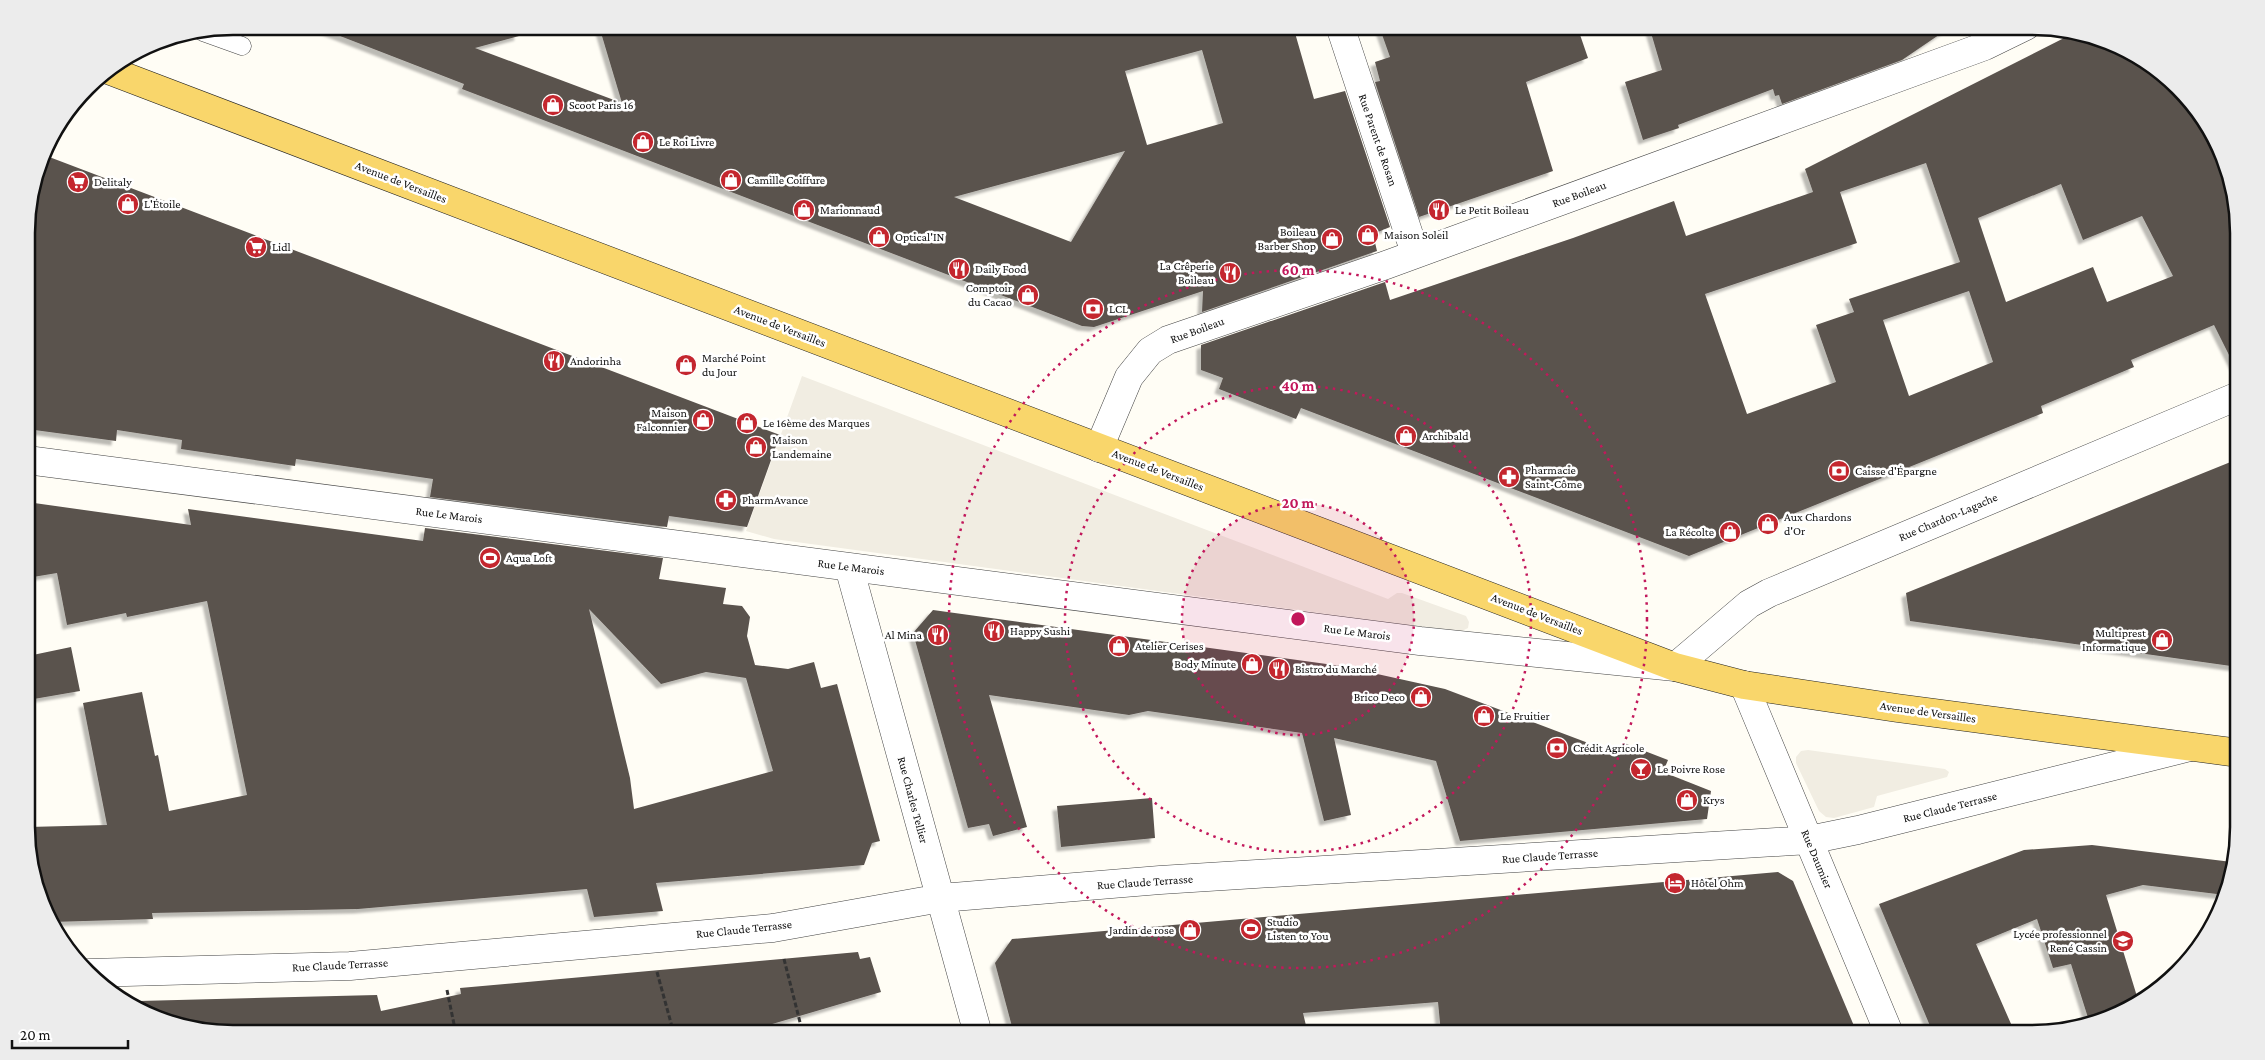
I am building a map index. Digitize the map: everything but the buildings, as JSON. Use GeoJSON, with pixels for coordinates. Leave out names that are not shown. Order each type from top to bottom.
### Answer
{"type":"FeatureCollection","features":[{"type":"Feature","properties":{"kind":"main road","name":"Avenue de Versailles"},"geometry":{"type":"LineString","coordinates":[[116,73],[1675,667],[1744,685],[1897,708],[2230,752]]}},
{"type":"Feature","properties":{"kind":"street","name":"Rue Parent de Rosan"},"geometry":{"type":"LineString","coordinates":[[1343,35],[1415,253]]}},
{"type":"Feature","properties":{"kind":"street","name":"Rue Boileau"},"geometry":{"type":"LineString","coordinates":[[1099,448],[1129,377],[1150,351],[1168,340],[1415,253],[1985,46],[2008,35]]}},
{"type":"Feature","properties":{"kind":"street","name":"Rue Chardon-Lagache"},"geometry":{"type":"LineString","coordinates":[[1675,667],[1749,604],[1769,593],[2230,399]]}},
{"type":"Feature","properties":{"kind":"street","name":"Rue Le Marois"},"geometry":{"type":"LineString","coordinates":[[35,461],[1429,642],[1675,667]]}},
{"type":"Feature","properties":{"kind":"street","name":"Rue Charles Tellier"},"geometry":{"type":"LineString","coordinates":[[849,566],[976,1025]]}},
{"type":"Feature","properties":{"kind":"street","name":"Rue Daumier"},"geometry":{"type":"LineString","coordinates":[[1744,685],[1886,1025]]}},
{"type":"Feature","properties":{"kind":"street","name":"Rue Claude Terrasse"},"geometry":{"type":"LineString","coordinates":[[99,973],[350,966],[773,928],[941,898],[1160,880],[1809,840],[1858,830],[2194,746]]}},
{"type":"Feature","properties":{"kind":"lane"},"geometry":{"type":"LineString","coordinates":[[214,36],[242,46]]}},
{"type":"Feature","properties":{"kind":"path"},"geometry":{"type":"LineString","coordinates":[[648,938],[672,1025]]}},
{"type":"Feature","properties":{"kind":"path"},"geometry":{"type":"LineString","coordinates":[[439,958],[454,1025]]}},
{"type":"Feature","properties":{"kind":"path"},"geometry":{"type":"LineString","coordinates":[[784,959],[801,1025]]}},
{"type":"Feature","properties":{"kind":"shaded area"},"geometry":{"type":"Polygon","coordinates":[[[802,376],[1388,599],[1397,593],[1402,593],[1466,616],[1469,622],[1468,628],[1460,632],[774,539],[746,531],[802,376]]]}},
{"type":"Feature","properties":{"kind":"shaded area"},"geometry":{"type":"Polygon","coordinates":[[[1808,750],[1945,769],[1949,772],[1947,777],[1877,796],[1874,807],[1834,818],[1826,817],[1819,811],[1796,763],[1796,757],[1801,751],[1808,750]]]}},
{"type":"Feature","properties":{"kind":"place","name":"Scoot Paris 16"},"geometry":{"type":"Point","coordinates":[553,105]}},
{"type":"Feature","properties":{"kind":"place","name":"Le Roi Livre"},"geometry":{"type":"Point","coordinates":[643,142]}},
{"type":"Feature","properties":{"kind":"place","name":"Camille Coiffure"},"geometry":{"type":"Point","coordinates":[731,180]}},
{"type":"Feature","properties":{"kind":"place","name":"Delitaly"},"geometry":{"type":"Point","coordinates":[78,182]}},
{"type":"Feature","properties":{"kind":"place","name":"L'Étoile"},"geometry":{"type":"Point","coordinates":[128,204]}},
{"type":"Feature","properties":{"kind":"place","name":"Marionnaud"},"geometry":{"type":"Point","coordinates":[804,210]}},
{"type":"Feature","properties":{"kind":"place","name":"Le Petit Boileau"},"geometry":{"type":"Point","coordinates":[1439,210]}},
{"type":"Feature","properties":{"kind":"place","name":"Maison Soleil"},"geometry":{"type":"Point","coordinates":[1368,235]}},
{"type":"Feature","properties":{"kind":"place","name":"Optical'IN"},"geometry":{"type":"Point","coordinates":[879,237]}},
{"type":"Feature","properties":{"kind":"place","name":"Boileau Barber Shop"},"geometry":{"type":"Point","coordinates":[1332,239]}},
{"type":"Feature","properties":{"kind":"place","name":"Lidl"},"geometry":{"type":"Point","coordinates":[256,247]}},
{"type":"Feature","properties":{"kind":"place","name":"Daily Food"},"geometry":{"type":"Point","coordinates":[959,269]}},
{"type":"Feature","properties":{"kind":"place","name":"La Crêperie Boileau"},"geometry":{"type":"Point","coordinates":[1230,273]}},
{"type":"Feature","properties":{"kind":"place","name":"Comptoir du Cacao"},"geometry":{"type":"Point","coordinates":[1028,295]}},
{"type":"Feature","properties":{"kind":"place","name":"LCL"},"geometry":{"type":"Point","coordinates":[1093,309]}},
{"type":"Feature","properties":{"kind":"place","name":"Andorinha"},"geometry":{"type":"Point","coordinates":[554,361]}},
{"type":"Feature","properties":{"kind":"place","name":"Marché Point du Jour"},"geometry":{"type":"Point","coordinates":[686,365]}},
{"type":"Feature","properties":{"kind":"place","name":"Maison Falconnier"},"geometry":{"type":"Point","coordinates":[703,420]}},
{"type":"Feature","properties":{"kind":"place","name":"Le 16ème des Marques"},"geometry":{"type":"Point","coordinates":[747,423]}},
{"type":"Feature","properties":{"kind":"place","name":"Archibald"},"geometry":{"type":"Point","coordinates":[1406,436]}},
{"type":"Feature","properties":{"kind":"place","name":"Maison Landemaine"},"geometry":{"type":"Point","coordinates":[756,447]}},
{"type":"Feature","properties":{"kind":"place","name":"Caisse d'Épargne"},"geometry":{"type":"Point","coordinates":[1839,471]}},
{"type":"Feature","properties":{"kind":"place","name":"Pharmacie Saint-Côme"},"geometry":{"type":"Point","coordinates":[1509,477]}},
{"type":"Feature","properties":{"kind":"place","name":"PharmAvance"},"geometry":{"type":"Point","coordinates":[726,500]}},
{"type":"Feature","properties":{"kind":"place","name":"Aux Chardons d'Or"},"geometry":{"type":"Point","coordinates":[1768,524]}},
{"type":"Feature","properties":{"kind":"place","name":"La Récolte"},"geometry":{"type":"Point","coordinates":[1730,532]}},
{"type":"Feature","properties":{"kind":"place","name":"Aqua Loft"},"geometry":{"type":"Point","coordinates":[490,558]}},
{"type":"Feature","properties":{"kind":"place","name":"Happy Sushi"},"geometry":{"type":"Point","coordinates":[994,631]}},
{"type":"Feature","properties":{"kind":"place","name":"Al Mina"},"geometry":{"type":"Point","coordinates":[938,635]}},
{"type":"Feature","properties":{"kind":"place","name":"Multiprest Informatique"},"geometry":{"type":"Point","coordinates":[2162,640]}},
{"type":"Feature","properties":{"kind":"place","name":"Atelier Cerises"},"geometry":{"type":"Point","coordinates":[1119,646]}},
{"type":"Feature","properties":{"kind":"place","name":"Body Minute"},"geometry":{"type":"Point","coordinates":[1252,664]}},
{"type":"Feature","properties":{"kind":"place","name":"Bistro du Marché"},"geometry":{"type":"Point","coordinates":[1279,669]}},
{"type":"Feature","properties":{"kind":"place","name":"Brico Deco"},"geometry":{"type":"Point","coordinates":[1421,697]}},
{"type":"Feature","properties":{"kind":"place","name":"Le Fruitier"},"geometry":{"type":"Point","coordinates":[1484,716]}},
{"type":"Feature","properties":{"kind":"place","name":"Crédit Agricole"},"geometry":{"type":"Point","coordinates":[1557,748]}},
{"type":"Feature","properties":{"kind":"place","name":"Le Poivre Rose"},"geometry":{"type":"Point","coordinates":[1641,769]}},
{"type":"Feature","properties":{"kind":"place","name":"Krys"},"geometry":{"type":"Point","coordinates":[1687,800]}},
{"type":"Feature","properties":{"kind":"place","name":"Hôtel Ohm"},"geometry":{"type":"Point","coordinates":[1675,883]}},
{"type":"Feature","properties":{"kind":"place","name":"Studio Listen to You"},"geometry":{"type":"Point","coordinates":[1251,929]}},
{"type":"Feature","properties":{"kind":"place","name":"Jardin de rose"},"geometry":{"type":"Point","coordinates":[1190,930]}},
{"type":"Feature","properties":{"kind":"place","name":"Lycée professionnel René Cassin"},"geometry":{"type":"Point","coordinates":[2123,941]}}]}
